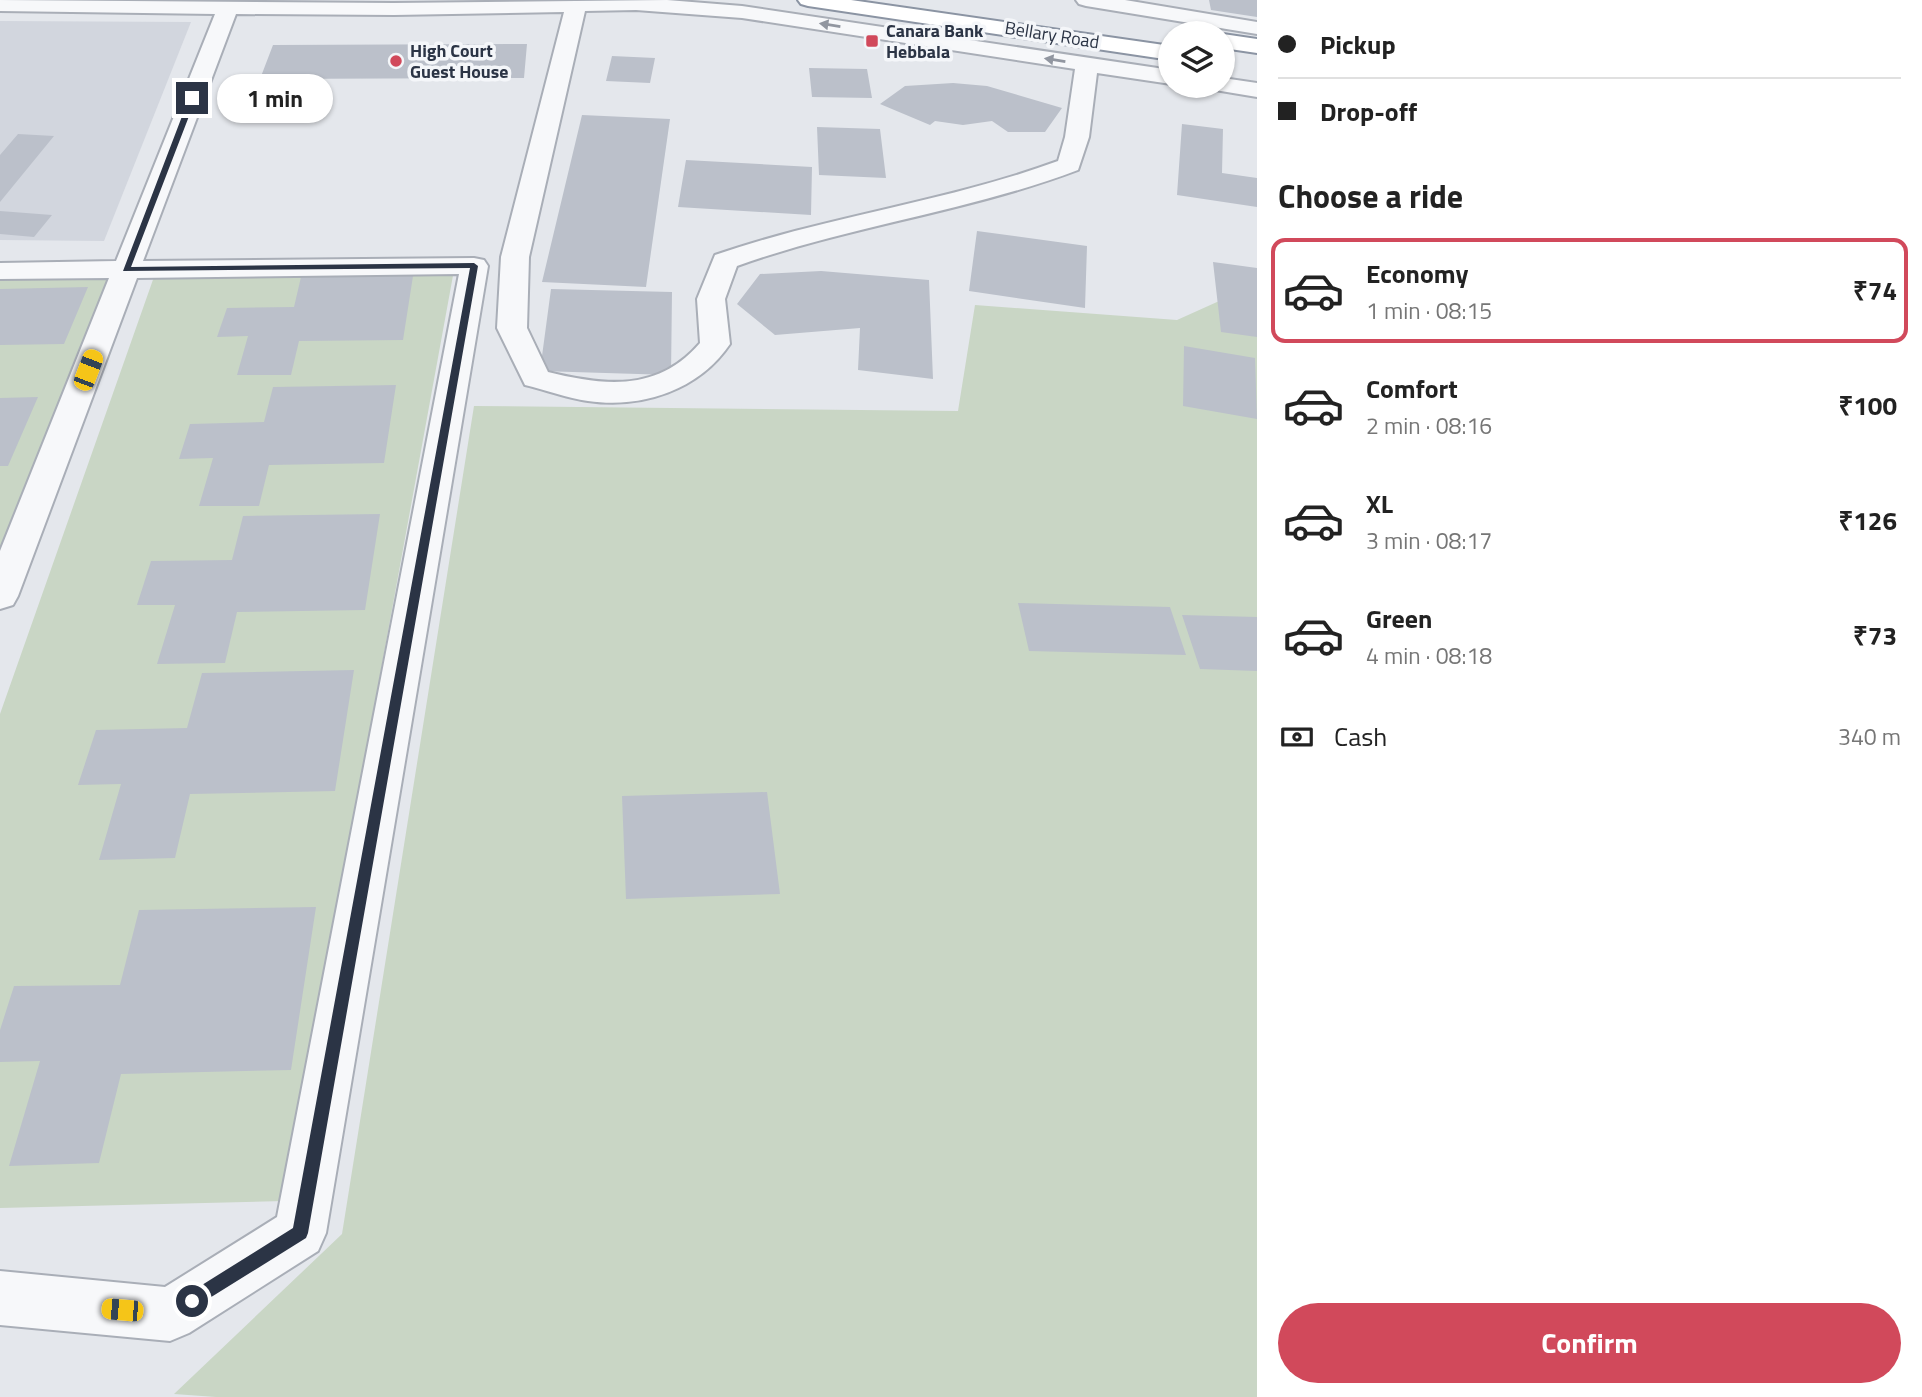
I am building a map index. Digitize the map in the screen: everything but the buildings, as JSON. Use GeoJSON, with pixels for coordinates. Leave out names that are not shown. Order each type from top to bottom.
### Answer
{"type":"FeatureCollection","features":[{"type":"Feature","properties":{"kind":"highway","name":"Bellary Road"},"geometry":{"type":"LineString","coordinates":[[808,0],[1158,51]]}},
{"type":"Feature","properties":{"kind":"highway","name":"Bellary Road"},"geometry":{"type":"LineString","coordinates":[[1057,15],[1158,31]]}},
{"type":"Feature","properties":{"kind":"highway"},"geometry":{"type":"LineString","coordinates":[[1235,43],[1257,46]]}},
{"type":"Feature","properties":{"kind":"highway"},"geometry":{"type":"LineString","coordinates":[[1235,63],[1257,66]]}},
{"type":"Feature","properties":{"kind":"street"},"geometry":{"type":"LineString","coordinates":[[1086,0],[1257,28]]}},
{"type":"Feature","properties":{"kind":"street"},"geometry":{"type":"LineString","coordinates":[[0,5],[394,9],[636,4],[742,12],[1158,75]]}},
{"type":"Feature","properties":{"kind":"street"},"geometry":{"type":"LineString","coordinates":[[576,5],[515,257],[512,328],[536,378],[592,392],[664,386],[700,364],[715,344],[711,299],[725,261],[767,244],[1027,183],[1069,165],[1077,137],[1087,64]]}},
{"type":"Feature","properties":{"kind":"street"},"geometry":{"type":"LineString","coordinates":[[0,596],[228,7]]}},
{"type":"Feature","properties":{"kind":"street"},"geometry":{"type":"LineString","coordinates":[[1235,87],[1257,90]]}},
{"type":"Feature","properties":{"kind":"street"},"geometry":{"type":"LineString","coordinates":[[0,271],[474,266],[300,1233],[170,1314],[0,1298]]}},
{"type":"Feature","properties":{"kind":"shaded area"},"geometry":{"type":"Polygon","coordinates":[[[0,21],[191,22],[104,241],[0,240],[0,21]]]}},
{"type":"Feature","properties":{"kind":"green space"},"geometry":{"type":"Polygon","coordinates":[[[454,270],[284,1201],[0,1208],[0,714],[155,274],[454,270]]]}},
{"type":"Feature","properties":{"kind":"green space"},"geometry":{"type":"Polygon","coordinates":[[[113,276],[0,550],[0,278],[113,276]]]}},
{"type":"Feature","properties":{"kind":"green space"},"geometry":{"type":"Polygon","coordinates":[[[1257,284],[1257,1397],[216,1397],[174,1394],[342,1234],[474,406],[958,411],[975,305],[1177,320],[1257,284]]]}},
{"type":"Feature","properties":{"kind":"place","name":"Canara Bank Hebbala"},"geometry":{"type":"Point","coordinates":[872,41]}},
{"type":"Feature","properties":{"kind":"place","name":"High Court Guest House"},"geometry":{"type":"Point","coordinates":[396,61]}},
{"type":"Feature","properties":{"kind":"route"},"geometry":{"type":"LineString","coordinates":[[192,98],[126,269],[474,266],[300,1233],[192,1301]]}}]}
